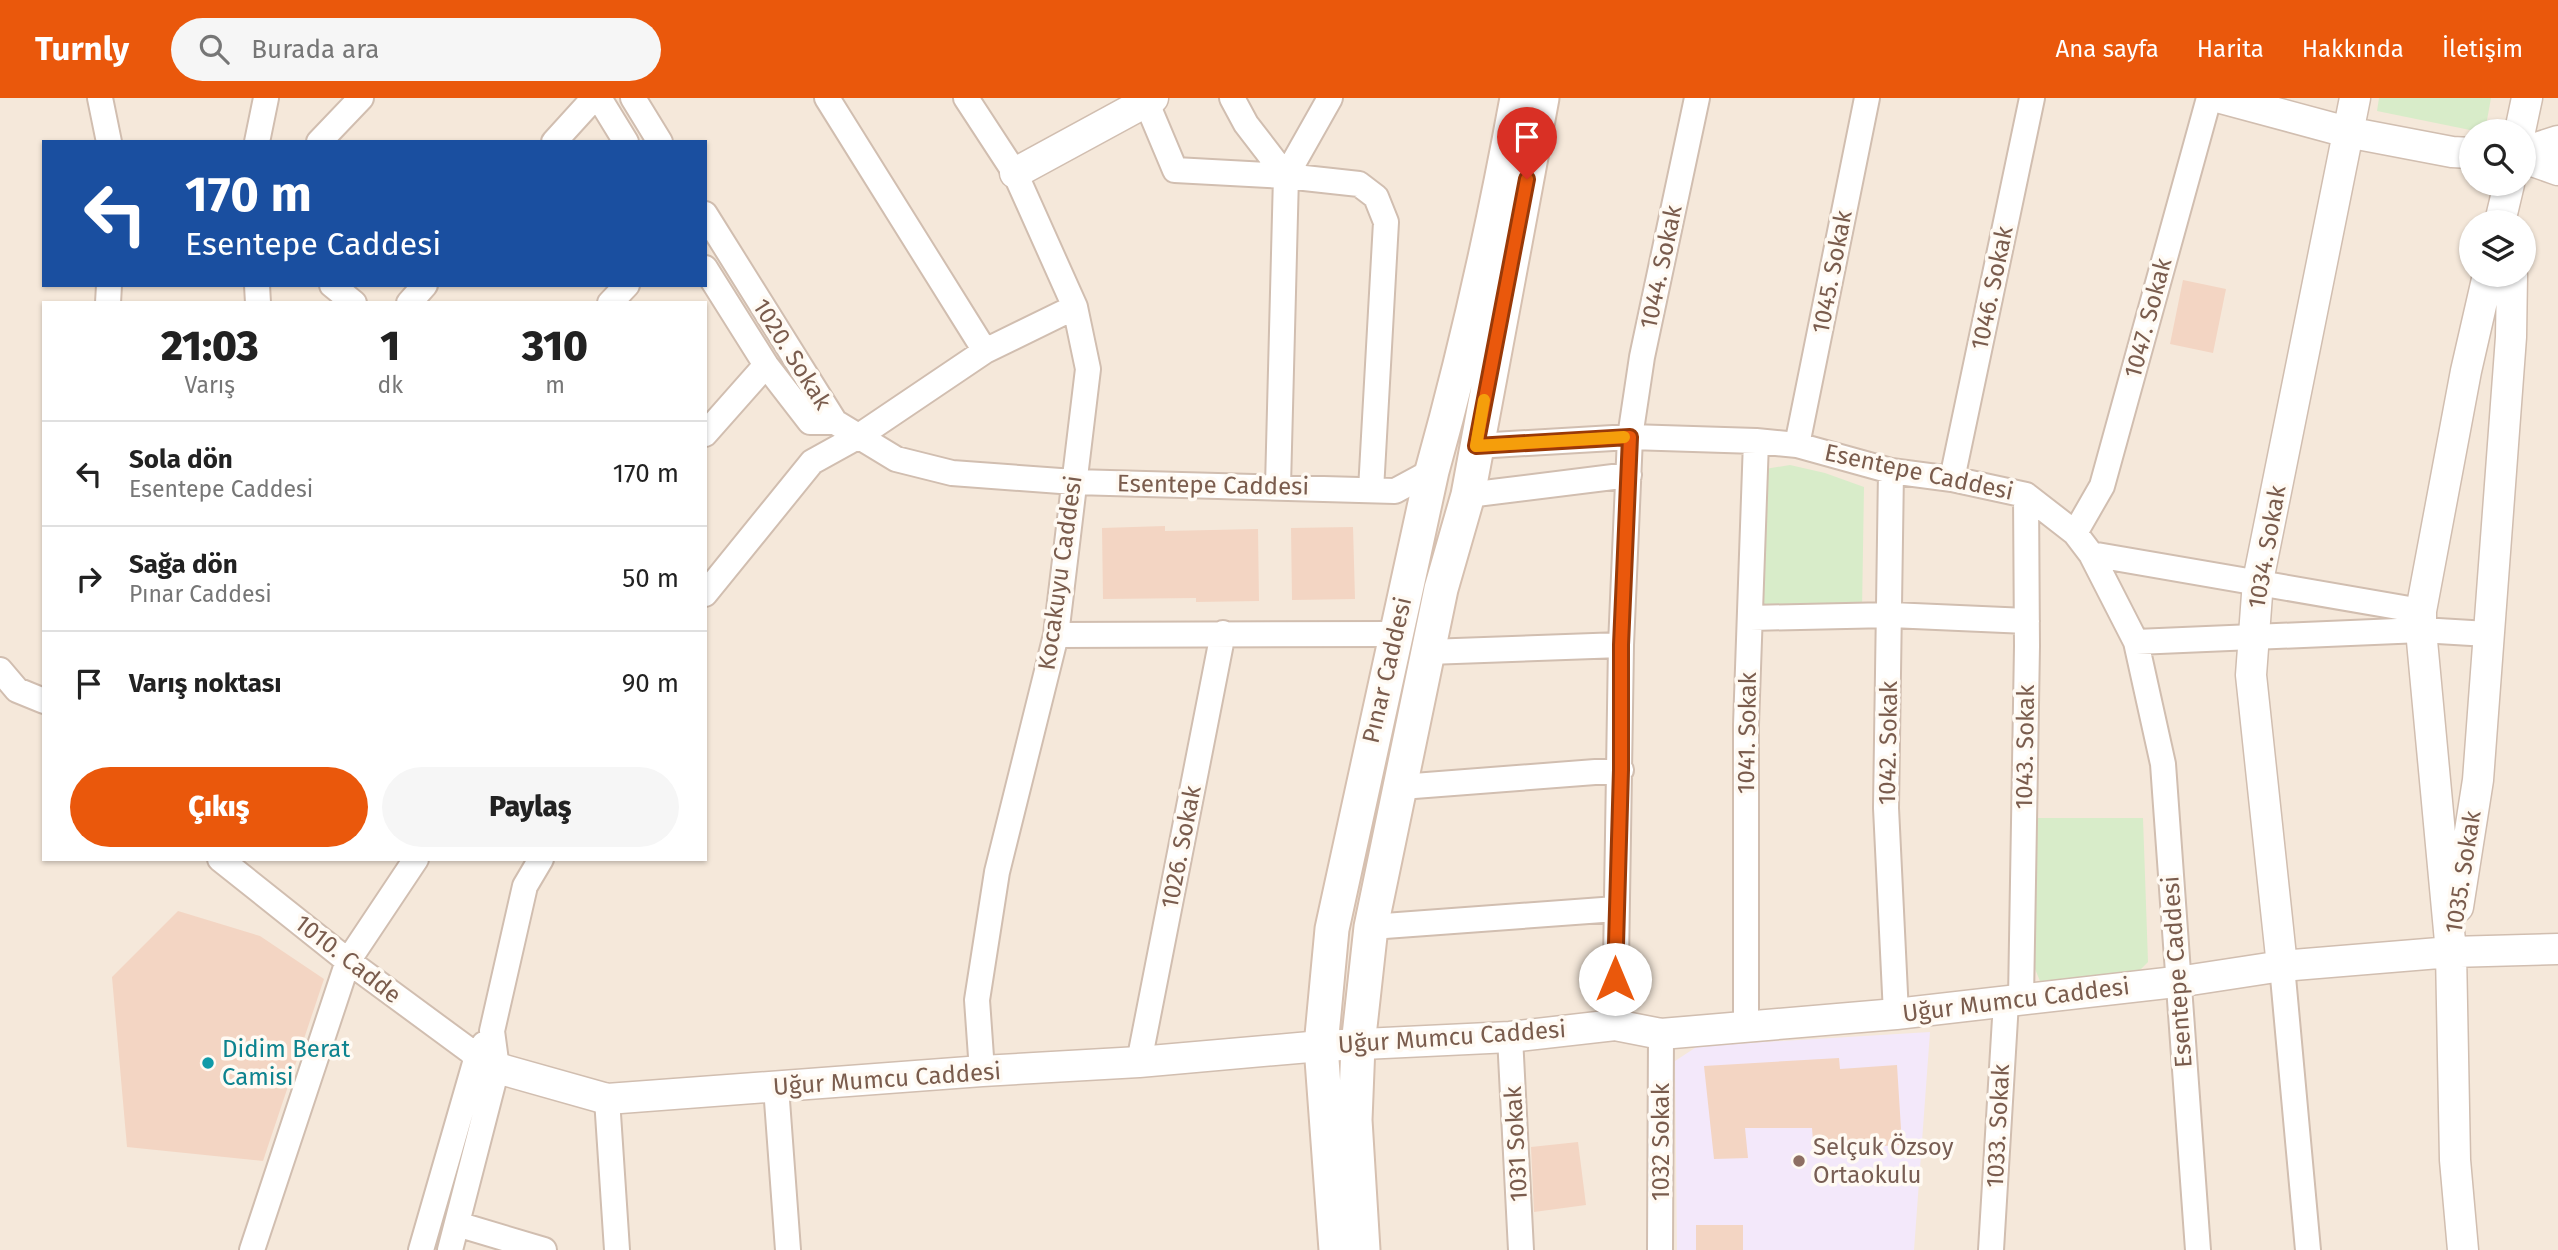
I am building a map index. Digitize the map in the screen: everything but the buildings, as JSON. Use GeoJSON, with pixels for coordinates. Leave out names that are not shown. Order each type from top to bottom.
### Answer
{"type":"FeatureCollection","features":[{"type":"Feature","properties":{"kind":"main road","name":"Pınar Caddesi"},"geometry":{"type":"LineString","coordinates":[[1336,1250],[1321,1046],[1332,929],[1432,471],[1486,252],[1517,98]]}},
{"type":"Feature","properties":{"kind":"main road","name":"Pınar Caddesi"},"geometry":{"type":"LineString","coordinates":[[1363,1250],[1355,1120],[1358,1045],[1371,927],[1441,589],[1468,495],[1542,98]]}},
{"type":"Feature","properties":{"kind":"main road"},"geometry":{"type":"LineString","coordinates":[[1468,495],[1432,471],[1476,446]]}},
{"type":"Feature","properties":{"kind":"street"},"geometry":{"type":"LineString","coordinates":[[100,98],[109,140]]}},
{"type":"Feature","properties":{"kind":"street"},"geometry":{"type":"LineString","coordinates":[[257,140],[266,98]]}},
{"type":"Feature","properties":{"kind":"street"},"geometry":{"type":"LineString","coordinates":[[321,140],[361,98]]}},
{"type":"Feature","properties":{"kind":"street"},"geometry":{"type":"LineString","coordinates":[[556,140],[596,98],[625,140]]}},
{"type":"Feature","properties":{"kind":"street"},"geometry":{"type":"LineString","coordinates":[[633,98],[659,140]]}},
{"type":"Feature","properties":{"kind":"street"},"geometry":{"type":"LineString","coordinates":[[827,98],[985,351]]}},
{"type":"Feature","properties":{"kind":"street","name":"Kocakuyu Caddesi"},"geometry":{"type":"LineString","coordinates":[[966,98],[1015,173],[1075,307],[1088,369],[1056,635],[997,872],[977,1000],[982,1071]]}},
{"type":"Feature","properties":{"kind":"street"},"geometry":{"type":"LineString","coordinates":[[1232,98],[1246,124],[1286,176]]}},
{"type":"Feature","properties":{"kind":"street"},"geometry":{"type":"LineString","coordinates":[[1279,486],[1286,176],[1329,98]]}},
{"type":"Feature","properties":{"kind":"street","name":"1044. Sokak"},"geometry":{"type":"LineString","coordinates":[[1615,1025],[1621,645],[1630,437],[1642,357],[1697,98]]}},
{"type":"Feature","properties":{"kind":"street","name":"1045. Sokak"},"geometry":{"type":"LineString","coordinates":[[1797,445],[1867,98]]}},
{"type":"Feature","properties":{"kind":"street","name":"1046. Sokak"},"geometry":{"type":"LineString","coordinates":[[1952,479],[2032,98]]}},
{"type":"Feature","properties":{"kind":"street","name":"1047. Sokak"},"geometry":{"type":"LineString","coordinates":[[2075,533],[2102,486],[2208,98]]}},
{"type":"Feature","properties":{"kind":"street"},"geometry":{"type":"LineString","coordinates":[[2221,98],[2347,132],[2459,152]]}},
{"type":"Feature","properties":{"kind":"street","name":"1034. Sokak"},"geometry":{"type":"LineString","coordinates":[[2282,967],[2251,674],[2253,636],[2258,581],[2355,98]]}},
{"type":"Feature","properties":{"kind":"street"},"geometry":{"type":"LineString","coordinates":[[2523,119],[2527,98]]}},
{"type":"Feature","properties":{"kind":"street"},"geometry":{"type":"LineString","coordinates":[[1015,173],[1149,100],[1175,170],[1286,176],[1359,184],[1376,197],[1386,222],[1371,490]]}},
{"type":"Feature","properties":{"kind":"street"},"geometry":{"type":"LineString","coordinates":[[2536,148],[2558,141]]}},
{"type":"Feature","properties":{"kind":"street"},"geometry":{"type":"LineString","coordinates":[[2536,162],[2558,170]]}},
{"type":"Feature","properties":{"kind":"street","name":"1020. Sokak"},"geometry":{"type":"LineString","coordinates":[[707,217],[835,422]]}},
{"type":"Feature","properties":{"kind":"street","name":"1020. Sokak"},"geometry":{"type":"LineString","coordinates":[[707,271],[766,365],[810,422],[835,422]]}},
{"type":"Feature","properties":{"kind":"street"},"geometry":{"type":"LineString","coordinates":[[334,287],[352,301]]}},
{"type":"Feature","properties":{"kind":"street"},"geometry":{"type":"LineString","coordinates":[[411,301],[423,287]]}},
{"type":"Feature","properties":{"kind":"street"},"geometry":{"type":"LineString","coordinates":[[613,301],[626,287]]}},
{"type":"Feature","properties":{"kind":"street","name":"1035. Sokak"},"geometry":{"type":"LineString","coordinates":[[2451,952],[2421,620],[2466,371],[2485,287]]}},
{"type":"Feature","properties":{"kind":"street","name":"1035. Sokak"},"geometry":{"type":"LineString","coordinates":[[2451,952],[2477,780],[2511,337],[2512,287]]}},
{"type":"Feature","properties":{"kind":"street"},"geometry":{"type":"LineString","coordinates":[[707,592],[812,462],[859,436],[985,351],[1075,307]]}},
{"type":"Feature","properties":{"kind":"street"},"geometry":{"type":"LineString","coordinates":[[707,432],[766,365]]}},
{"type":"Feature","properties":{"kind":"street","name":"Esentepe Caddesi"},"geometry":{"type":"LineString","coordinates":[[835,422],[895,459],[952,473],[1074,482],[1395,491],[1432,471]]}},
{"type":"Feature","properties":{"kind":"street","name":"Esentepe Caddesi"},"geometry":{"type":"LineString","coordinates":[[1476,446],[1630,437],[1797,445],[1891,471],[1952,479],[2026,495],[2075,533],[2091,554],[2136,642],[2162,764],[2198,1250]]}},
{"type":"Feature","properties":{"kind":"street","name":"1041. Sokak"},"geometry":{"type":"LineString","coordinates":[[1746,1025],[1746,725],[1756,441]]}},
{"type":"Feature","properties":{"kind":"street","name":"1042. Sokak"},"geometry":{"type":"LineString","coordinates":[[1891,471],[1891,615],[1886,808],[1896,1014]]}},
{"type":"Feature","properties":{"kind":"street"},"geometry":{"type":"LineString","coordinates":[[1468,495],[1629,475]]}},
{"type":"Feature","properties":{"kind":"street","name":"1043. Sokak"},"geometry":{"type":"LineString","coordinates":[[2014,1000],[2027,621],[2026,495]]}},
{"type":"Feature","properties":{"kind":"street"},"geometry":{"type":"LineString","coordinates":[[2091,554],[2258,581],[2488,634]]}},
{"type":"Feature","properties":{"kind":"street"},"geometry":{"type":"LineString","coordinates":[[1750,618],[1891,615],[2027,621]]}},
{"type":"Feature","properties":{"kind":"street"},"geometry":{"type":"LineString","coordinates":[[2136,642],[2253,636],[2421,620]]}},
{"type":"Feature","properties":{"kind":"street","name":"1026. Sokak"},"geometry":{"type":"LineString","coordinates":[[1139,1062],[1223,633]]}},
{"type":"Feature","properties":{"kind":"street"},"geometry":{"type":"LineString","coordinates":[[1056,635],[1396,634]]}},
{"type":"Feature","properties":{"kind":"street"},"geometry":{"type":"LineString","coordinates":[[1428,652],[1621,645]]}},
{"type":"Feature","properties":{"kind":"street"},"geometry":{"type":"LineString","coordinates":[[0,670],[17,691],[42,700]]}},
{"type":"Feature","properties":{"kind":"street"},"geometry":{"type":"LineString","coordinates":[[1401,787],[1621,770]]}},
{"type":"Feature","properties":{"kind":"street","name":"1010. Cadde"},"geometry":{"type":"LineString","coordinates":[[226,861],[348,961],[487,1062]]}},
{"type":"Feature","properties":{"kind":"street"},"geometry":{"type":"LineString","coordinates":[[252,1250],[348,961],[415,861]]}},
{"type":"Feature","properties":{"kind":"street"},"geometry":{"type":"LineString","coordinates":[[450,1250],[492,1031],[525,886],[540,861]]}},
{"type":"Feature","properties":{"kind":"street"},"geometry":{"type":"LineString","coordinates":[[1371,927],[1616,909]]}},
{"type":"Feature","properties":{"kind":"street","name":"Uğur Mumcu Caddesi"},"geometry":{"type":"LineString","coordinates":[[487,1062],[607,1100],[982,1071],[1139,1062],[1321,1046],[1510,1037],[1615,1025],[1661,1034],[1896,1014],[2177,982],[2282,967],[2451,952],[2558,949]]}},
{"type":"Feature","properties":{"kind":"street"},"geometry":{"type":"LineString","coordinates":[[2451,952],[2455,1160],[2463,1250]]}},
{"type":"Feature","properties":{"kind":"street"},"geometry":{"type":"LineString","coordinates":[[2282,967],[2308,1250]]}},
{"type":"Feature","properties":{"kind":"street","name":"1033. Sokak"},"geometry":{"type":"LineString","coordinates":[[1991,1250],[2014,1000]]}},
{"type":"Feature","properties":{"kind":"street","name":"1032 Sokak"},"geometry":{"type":"LineString","coordinates":[[1660,1250],[1661,1034]]}},
{"type":"Feature","properties":{"kind":"street","name":"1031 Sokak"},"geometry":{"type":"LineString","coordinates":[[1510,1037],[1521,1250]]}},
{"type":"Feature","properties":{"kind":"street"},"geometry":{"type":"LineString","coordinates":[[421,1250],[487,1062]]}},
{"type":"Feature","properties":{"kind":"street"},"geometry":{"type":"LineString","coordinates":[[776,1087],[788,1250]]}},
{"type":"Feature","properties":{"kind":"street"},"geometry":{"type":"LineString","coordinates":[[607,1100],[617,1250]]}},
{"type":"Feature","properties":{"kind":"street"},"geometry":{"type":"LineString","coordinates":[[457,1224],[544,1250]]}},
{"type":"Feature","properties":{"kind":"shaded area"},"geometry":{"type":"Polygon","coordinates":[[[0,98],[2558,98],[2558,1250],[0,1250],[0,98]]]}},
{"type":"Feature","properties":{"kind":"shaded area","name":"Selçuk Özsoy Ortaokulu"},"geometry":{"type":"Polygon","coordinates":[[[1930,1032],[1914,1250],[1677,1250],[1675,1061],[1698,1046],[1930,1032]]]}},
{"type":"Feature","properties":{"kind":"green space"},"geometry":{"type":"Polygon","coordinates":[[[2379,98],[2491,98],[2487,119],[2459,119],[2459,128],[2377,111],[2379,98]]]}},
{"type":"Feature","properties":{"kind":"green space"},"geometry":{"type":"Polygon","coordinates":[[[1790,465],[1825,473],[1864,487],[1862,611],[1761,611],[1765,469],[1790,465]]]}},
{"type":"Feature","properties":{"kind":"green space"},"geometry":{"type":"Polygon","coordinates":[[[2036,818],[2143,818],[2148,962],[2135,975],[2040,981],[2033,964],[2036,818]]]}},
{"type":"Feature","properties":{"kind":"slow traffic"},"geometry":{"type":"LineString","coordinates":[[1484,400],[1476,446],[1624,437]]}},
{"type":"Feature","properties":{"kind":"place","name":"Didim Berat Camisi"},"geometry":{"type":"Point","coordinates":[208,1063]}},
{"type":"Feature","properties":{"kind":"place","name":"Selçuk Özsoy Ortaokulu"},"geometry":{"type":"Point","coordinates":[1799,1161]}},
{"type":"Feature","properties":{"kind":"route"},"geometry":{"type":"LineString","coordinates":[[1527,179],[1476,446],[1630,437],[1621,645],[1621,770],[1615,979]]}}]}
